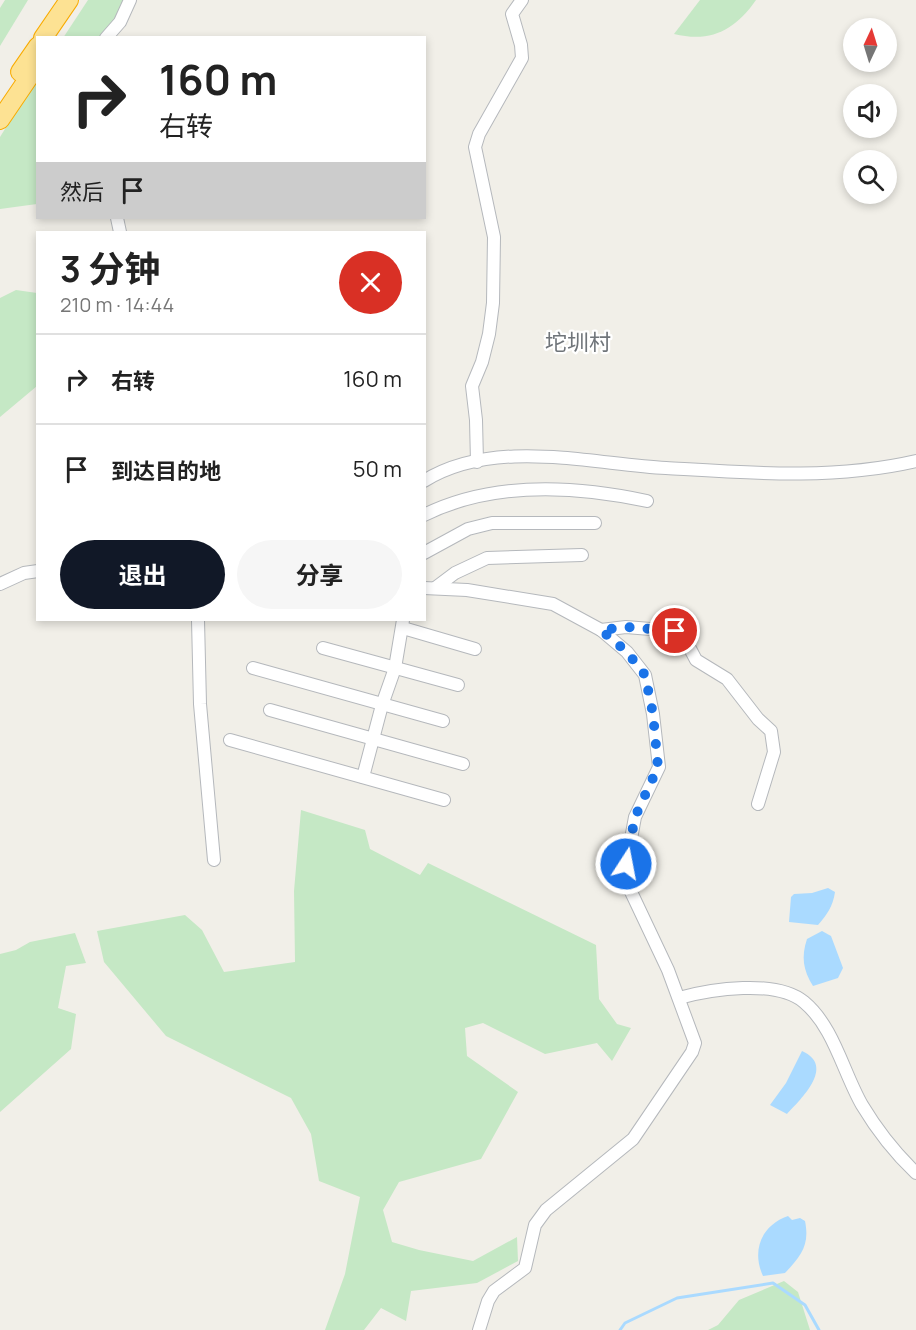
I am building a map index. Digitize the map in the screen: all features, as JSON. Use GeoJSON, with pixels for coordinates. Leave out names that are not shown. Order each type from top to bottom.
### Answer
{"type":"FeatureCollection","features":[{"type":"Feature","properties":{"kind":"highway"},"geometry":{"type":"LineString","coordinates":[[44,36],[69,0]]}},
{"type":"Feature","properties":{"kind":"highway"},"geometry":{"type":"LineString","coordinates":[[57,36],[81,0]]}},
{"type":"Feature","properties":{"kind":"highway"},"geometry":{"type":"LineString","coordinates":[[0,101],[36,49]]}},
{"type":"Feature","properties":{"kind":"highway"},"geometry":{"type":"LineString","coordinates":[[0,120],[36,67]]}},
{"type":"Feature","properties":{"kind":"street"},"geometry":{"type":"LineString","coordinates":[[108,36],[120,22],[130,0]]}},
{"type":"Feature","properties":{"kind":"street"},"geometry":{"type":"LineString","coordinates":[[477,462],[472,386],[482,362],[494,303],[494,237],[475,147],[479,134],[522,58],[521,45],[512,14],[522,0]]}},
{"type":"Feature","properties":{"kind":"street"},"geometry":{"type":"LineString","coordinates":[[426,480],[477,462],[543,455],[664,468],[807,474],[879,470],[916,461]]}},
{"type":"Feature","properties":{"kind":"street"},"geometry":{"type":"LineString","coordinates":[[426,514],[468,497],[507,491],[564,490],[611,494],[647,501]]}},
{"type":"Feature","properties":{"kind":"street"},"geometry":{"type":"LineString","coordinates":[[426,552],[468,529],[492,523],[595,523]]}},
{"type":"Feature","properties":{"kind":"street"},"geometry":{"type":"LineString","coordinates":[[430,588],[487,558],[582,555]]}},
{"type":"Feature","properties":{"kind":"street"},"geometry":{"type":"LineString","coordinates":[[0,584],[24,573],[36,571]]}},
{"type":"Feature","properties":{"kind":"street"},"geometry":{"type":"LineString","coordinates":[[430,588],[489,593],[553,604],[601,630],[627,652],[645,675],[653,714],[658,767],[635,817],[624,877],[679,998],[695,1043],[692,1052],[633,1139],[546,1210],[535,1225],[525,1268],[494,1291],[478,1330]]}},
{"type":"Feature","properties":{"kind":"street"},"geometry":{"type":"LineString","coordinates":[[198,621],[200,704],[214,860]]}},
{"type":"Feature","properties":{"kind":"street"},"geometry":{"type":"LineString","coordinates":[[363,777],[381,705],[395,668],[403,624],[475,650]]}},
{"type":"Feature","properties":{"kind":"street"},"geometry":{"type":"LineString","coordinates":[[601,630],[626,627],[675,631],[686,641],[696,660],[727,679],[758,719],[771,731],[774,752],[758,804]]}},
{"type":"Feature","properties":{"kind":"street"},"geometry":{"type":"LineString","coordinates":[[323,648],[458,685]]}},
{"type":"Feature","properties":{"kind":"street"},"geometry":{"type":"LineString","coordinates":[[253,668],[443,721]]}},
{"type":"Feature","properties":{"kind":"street"},"geometry":{"type":"LineString","coordinates":[[270,710],[463,764]]}},
{"type":"Feature","properties":{"kind":"street"},"geometry":{"type":"LineString","coordinates":[[230,740],[444,800]]}},
{"type":"Feature","properties":{"kind":"street"},"geometry":{"type":"LineString","coordinates":[[679,998],[702,992],[752,988],[780,991],[802,1000],[820,1019],[862,1104],[881,1134],[916,1173]]}},
{"type":"Feature","properties":{"kind":"green space"},"geometry":{"type":"Polygon","coordinates":[[[5,0],[28,0],[0,46],[0,8],[5,0]]]}},
{"type":"Feature","properties":{"kind":"green space"},"geometry":{"type":"Polygon","coordinates":[[[88,0],[130,0],[107,36],[64,36],[88,0]]]}},
{"type":"Feature","properties":{"kind":"green space"},"geometry":{"type":"Polygon","coordinates":[[[700,0],[756,0],[740,19],[721,32],[699,37],[674,34],[700,0]]]}},
{"type":"Feature","properties":{"kind":"green space"},"geometry":{"type":"Polygon","coordinates":[[[36,80],[36,204],[0,209],[0,137],[36,80]]]}},
{"type":"Feature","properties":{"kind":"green space"},"geometry":{"type":"Polygon","coordinates":[[[16,290],[36,293],[36,387],[0,417],[0,298],[16,290]]]}},
{"type":"Feature","properties":{"kind":"green space"},"geometry":{"type":"Polygon","coordinates":[[[301,810],[365,830],[370,849],[420,875],[428,863],[596,945],[599,999],[617,1024],[631,1028],[612,1061],[597,1043],[545,1054],[483,1023],[465,1028],[467,1056],[518,1092],[481,1159],[399,1182],[383,1210],[392,1242],[473,1261],[517,1237],[518,1261],[477,1283],[411,1291],[406,1321],[381,1308],[364,1330],[325,1330],[345,1274],[360,1197],[319,1181],[311,1134],[291,1098],[166,1036],[104,962],[97,931],[185,915],[202,930],[224,972],[295,962],[294,891],[301,810]]]}},
{"type":"Feature","properties":{"kind":"green space"},"geometry":{"type":"Polygon","coordinates":[[[75,933],[86,963],[66,966],[58,1008],[76,1014],[71,1049],[0,1112],[0,954],[16,950],[30,942],[75,933]]]}},
{"type":"Feature","properties":{"kind":"green space"},"geometry":{"type":"Polygon","coordinates":[[[784,1281],[798,1292],[810,1330],[708,1330],[718,1325],[739,1300],[784,1281]]]}},
{"type":"Feature","properties":{"kind":"water"},"geometry":{"type":"Polygon","coordinates":[[[828,888],[835,892],[834,897],[829,910],[818,925],[789,922],[791,897],[794,894],[812,893],[828,888]]]}},
{"type":"Feature","properties":{"kind":"water"},"geometry":{"type":"Polygon","coordinates":[[[822,931],[831,936],[843,968],[838,978],[813,986],[805,969],[804,952],[807,939],[822,931]]]}},
{"type":"Feature","properties":{"kind":"water"},"geometry":{"type":"Polygon","coordinates":[[[802,1051],[812,1057],[816,1065],[816,1074],[807,1091],[787,1114],[770,1105],[786,1083],[802,1051]]]}},
{"type":"Feature","properties":{"kind":"water"},"geometry":{"type":"Polygon","coordinates":[[[788,1216],[792,1220],[800,1218],[805,1221],[806,1237],[803,1250],[785,1273],[763,1276],[758,1257],[761,1240],[771,1226],[788,1216]]]}},
{"type":"Feature","properties":{"kind":"waterway"},"geometry":{"type":"LineString","coordinates":[[620,1330],[625,1323],[677,1298],[773,1283],[805,1305],[819,1330]]}},
{"type":"Feature","properties":{"kind":"district","name":"坨圳村"},"geometry":{"type":"Point","coordinates":[578,342]}},
{"type":"Feature","properties":{"kind":"route"},"geometry":{"type":"LineString","coordinates":[[626,864],[635,817],[658,767],[653,714],[645,675],[627,652],[601,630],[626,627],[675,631]]}}]}
